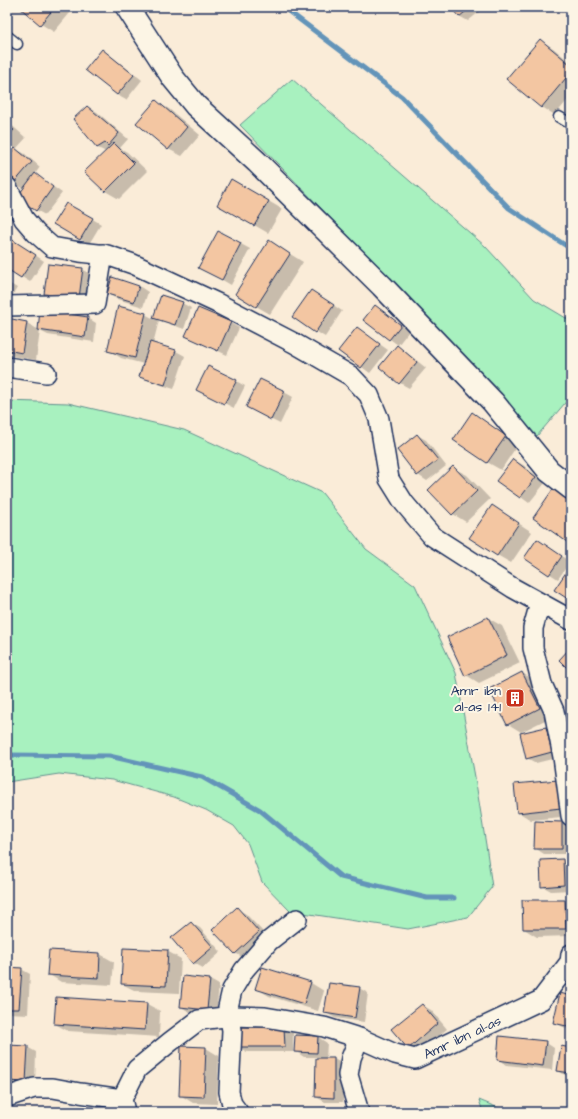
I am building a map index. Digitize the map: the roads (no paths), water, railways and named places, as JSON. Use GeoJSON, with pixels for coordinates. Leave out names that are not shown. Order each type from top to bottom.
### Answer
{"type":"FeatureCollection","features":[{"type":"Feature","properties":{"kind":"street"},"geometry":{"type":"LineString","coordinates":[[127,7],[173,78],[196,106],[257,162],[382,286],[494,402],[549,470],[571,488]]}},
{"type":"Feature","properties":{"kind":"street"},"geometry":{"type":"LineString","coordinates":[[7,187],[24,219],[36,233],[52,247],[80,252],[104,254],[133,264],[217,303],[294,343],[351,376],[369,395],[379,419],[389,479],[404,503],[432,536],[513,588],[571,620]]}},
{"type":"Feature","properties":{"kind":"street"},"geometry":{"type":"LineString","coordinates":[[7,306],[95,304],[104,254]]}},
{"type":"Feature","properties":{"kind":"street"},"geometry":{"type":"LineString","coordinates":[[7,367],[46,373]]}},
{"type":"Feature","properties":{"kind":"street"},"geometry":{"type":"LineString","coordinates":[[540,603],[533,628],[533,648],[542,684],[554,711],[563,757],[571,816]]}},
{"type":"Feature","properties":{"kind":"street"},"geometry":{"type":"LineString","coordinates":[[238,1112],[232,1104],[229,1092],[232,1030],[228,1007],[232,990],[244,970],[269,941],[297,919]]}},
{"type":"Feature","properties":{"kind":"street","name":"Amr ibn al-as"},"geometry":{"type":"LineString","coordinates":[[123,1105],[137,1069],[199,1020],[230,1016],[280,1019],[324,1027],[359,1038],[395,1054],[415,1059],[541,1000],[570,962],[571,954]]}},
{"type":"Feature","properties":{"kind":"street"},"geometry":{"type":"LineString","coordinates":[[359,1038],[351,1058],[348,1076],[359,1112]]}},
{"type":"Feature","properties":{"kind":"street"},"geometry":{"type":"LineString","coordinates":[[7,1097],[34,1088],[53,1088],[123,1105]]}},
{"type":"Feature","properties":{"kind":"lane"},"geometry":{"type":"LineString","coordinates":[[7,36],[17,44]]}},
{"type":"Feature","properties":{"kind":"lane"},"geometry":{"type":"LineString","coordinates":[[559,118],[571,124]]}},
{"type":"Feature","properties":{"kind":"waterway"},"geometry":{"type":"LineString","coordinates":[[283,7],[402,97],[509,208],[571,249]]}},
{"type":"Feature","properties":{"kind":"waterway"},"geometry":{"type":"LineString","coordinates":[[7,755],[109,756],[202,777],[260,810],[341,877],[427,898],[454,898]]}},
{"type":"Feature","properties":{"kind":"place","name":"Amr ibn al-as 141"},"geometry":{"type":"Point","coordinates":[515,698]}}]}
